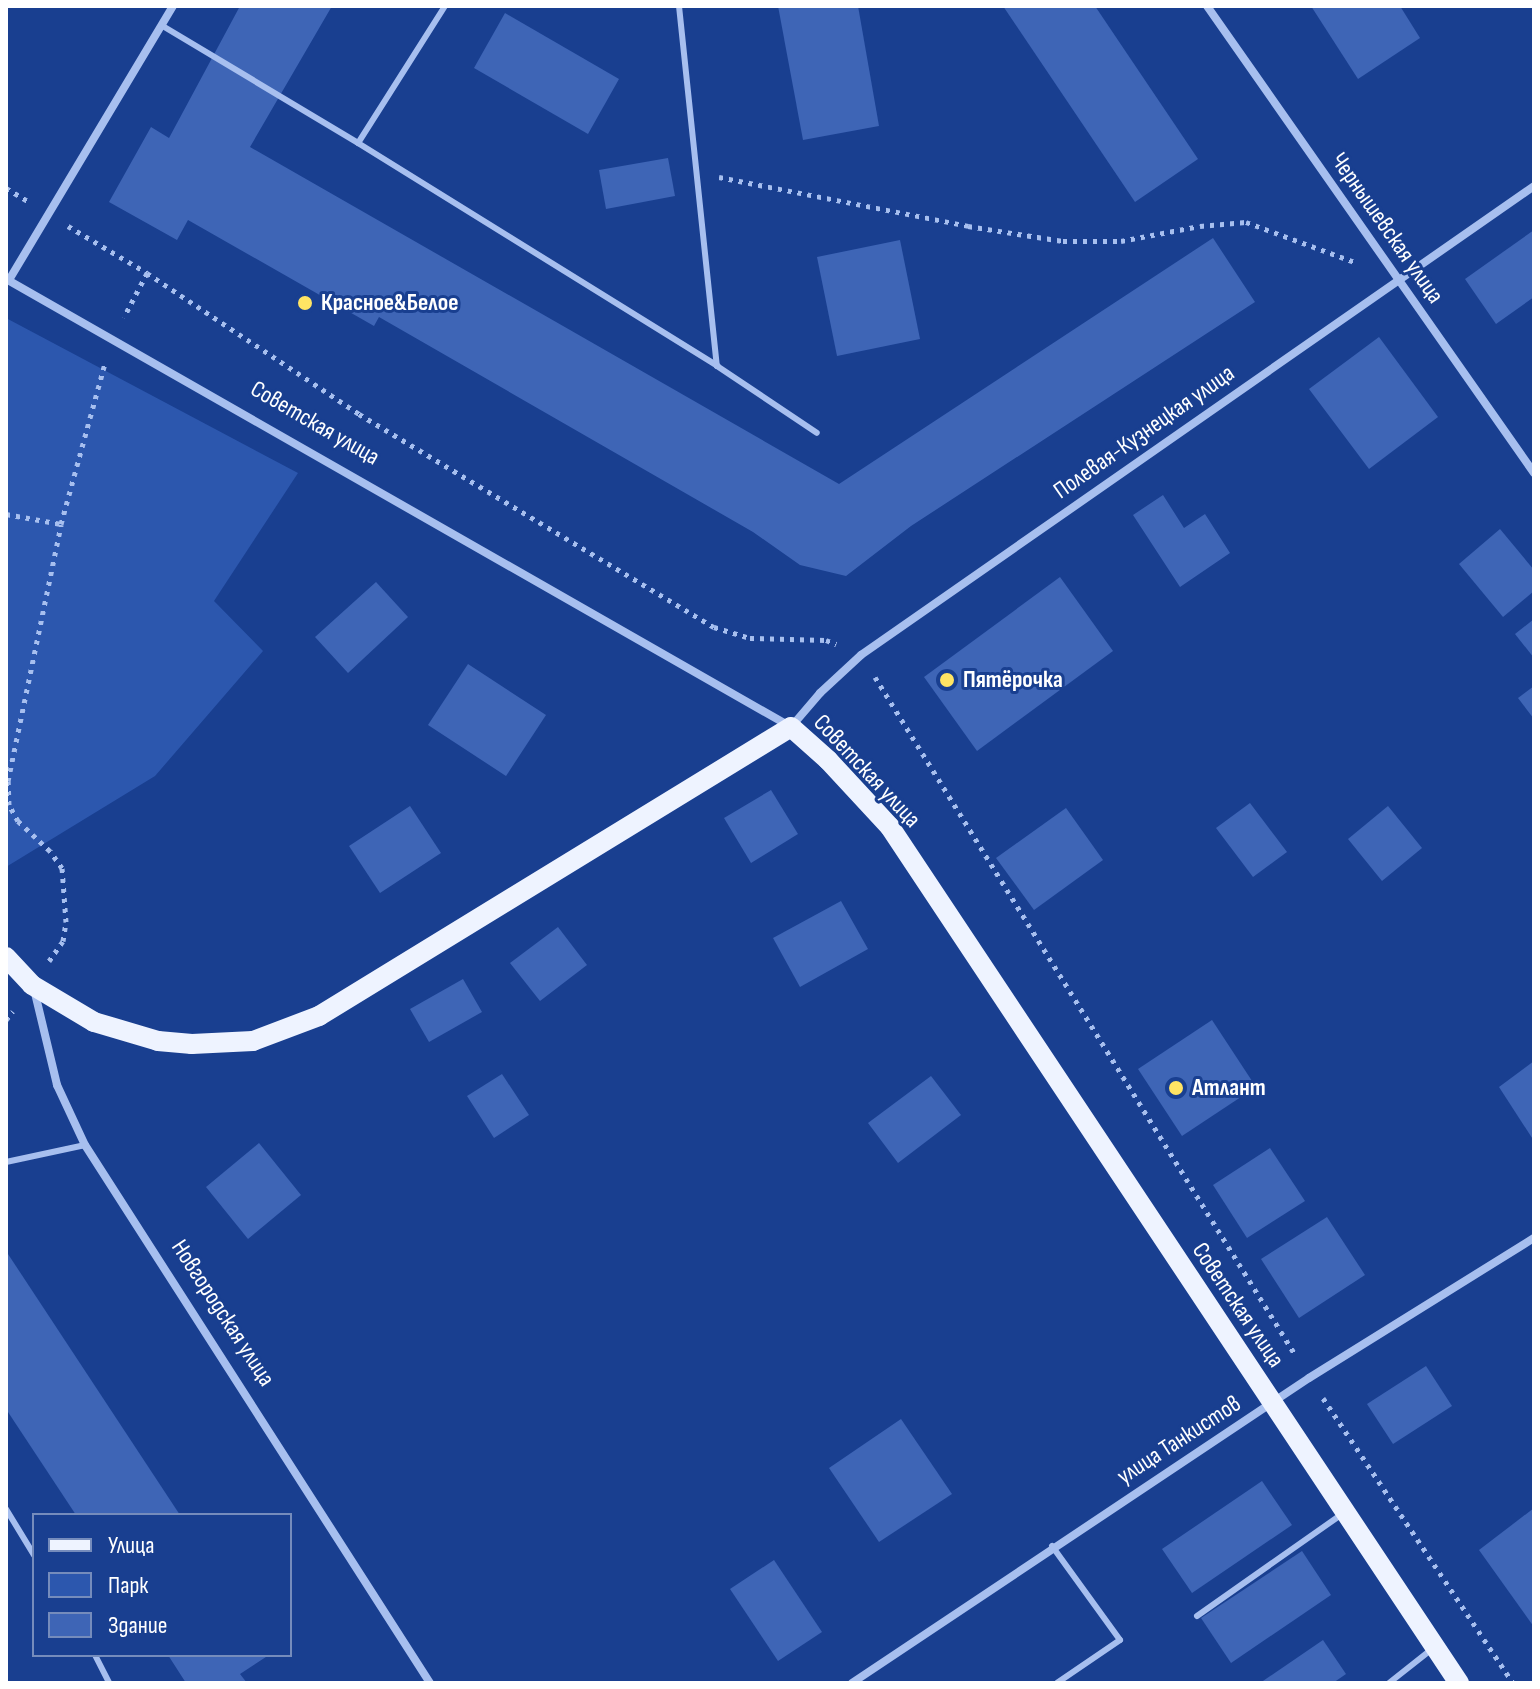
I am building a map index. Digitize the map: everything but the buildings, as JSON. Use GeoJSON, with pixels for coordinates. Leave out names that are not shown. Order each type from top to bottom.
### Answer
{"type":"FeatureCollection","features":[{"type":"Feature","properties":{"kind":"main road"},"geometry":{"type":"LineString","coordinates":[[32,985],[94,1022],[158,1041],[192,1044],[253,1041],[319,1016],[791,727]]}},
{"type":"Feature","properties":{"kind":"main road","name":"Советская улица"},"geometry":{"type":"LineString","coordinates":[[791,727],[828,760],[890,827],[1459,1683]]}},
{"type":"Feature","properties":{"kind":"main road","name":"Новгородская улица"},"geometry":{"type":"LineString","coordinates":[[6,957],[32,985]]}},
{"type":"Feature","properties":{"kind":"street"},"geometry":{"type":"LineString","coordinates":[[8,280],[173,6]]}},
{"type":"Feature","properties":{"kind":"street","name":"Чернышевская улица"},"geometry":{"type":"LineString","coordinates":[[1207,6],[1534,473]]}},
{"type":"Feature","properties":{"kind":"street","name":"Полевая-Кузнецкая улица"},"geometry":{"type":"LineString","coordinates":[[791,727],[820,693],[861,655],[1397,278],[1534,186]]}},
{"type":"Feature","properties":{"kind":"street","name":"Советская улица"},"geometry":{"type":"LineString","coordinates":[[8,280],[791,727]]}},
{"type":"Feature","properties":{"kind":"street","name":"Новгородская улица"},"geometry":{"type":"LineString","coordinates":[[32,985],[57,1085],[85,1145],[430,1683]]}},
{"type":"Feature","properties":{"kind":"street","name":"улица Танкистов"},"geometry":{"type":"LineString","coordinates":[[852,1683],[1052,1546],[1309,1378],[1534,1238]]}},
{"type":"Feature","properties":{"kind":"lane"},"geometry":{"type":"LineString","coordinates":[[358,143],[445,6]]}},
{"type":"Feature","properties":{"kind":"lane"},"geometry":{"type":"LineString","coordinates":[[679,6],[717,366]]}},
{"type":"Feature","properties":{"kind":"lane"},"geometry":{"type":"LineString","coordinates":[[161,25],[358,143],[717,366],[817,433]]}},
{"type":"Feature","properties":{"kind":"lane"},"geometry":{"type":"LineString","coordinates":[[6,1162],[85,1145]]}},
{"type":"Feature","properties":{"kind":"lane"},"geometry":{"type":"LineString","coordinates":[[6,1509],[32,1552]]}},
{"type":"Feature","properties":{"kind":"lane"},"geometry":{"type":"LineString","coordinates":[[1197,1616],[1345,1512]]}},
{"type":"Feature","properties":{"kind":"lane"},"geometry":{"type":"LineString","coordinates":[[1052,1546],[1120,1640],[1057,1683]]}},
{"type":"Feature","properties":{"kind":"lane"},"geometry":{"type":"LineString","coordinates":[[1389,1683],[1435,1647]]}},
{"type":"Feature","properties":{"kind":"lane"},"geometry":{"type":"LineString","coordinates":[[96,1657],[109,1683]]}},
{"type":"Feature","properties":{"kind":"path"},"geometry":{"type":"LineString","coordinates":[[697,173],[968,226],[1063,241],[1121,241],[1200,226],[1246,222],[1397,278]]}},
{"type":"Feature","properties":{"kind":"path"},"geometry":{"type":"LineString","coordinates":[[147,273],[359,414],[714,627],[750,638],[826,640],[861,655],[1309,1378],[1513,1683]]}},
{"type":"Feature","properties":{"kind":"path"},"geometry":{"type":"LineString","coordinates":[[6,514],[61,524],[8,781],[9,805],[18,821],[50,851],[62,868],[66,922],[63,941],[32,985]]}},
{"type":"Feature","properties":{"kind":"green space"},"geometry":{"type":"Polygon","coordinates":[[[6,318],[298,473],[214,601],[263,651],[155,776],[6,867],[6,318]]]}},
{"type":"Feature","properties":{"kind":"place","name":"Красное&Белое"},"geometry":{"type":"Point","coordinates":[305,303]}},
{"type":"Feature","properties":{"kind":"place","name":"Пятёрочка"},"geometry":{"type":"Point","coordinates":[947,680]}},
{"type":"Feature","properties":{"kind":"place","name":"Атлант"},"geometry":{"type":"Point","coordinates":[1176,1088]}}]}
